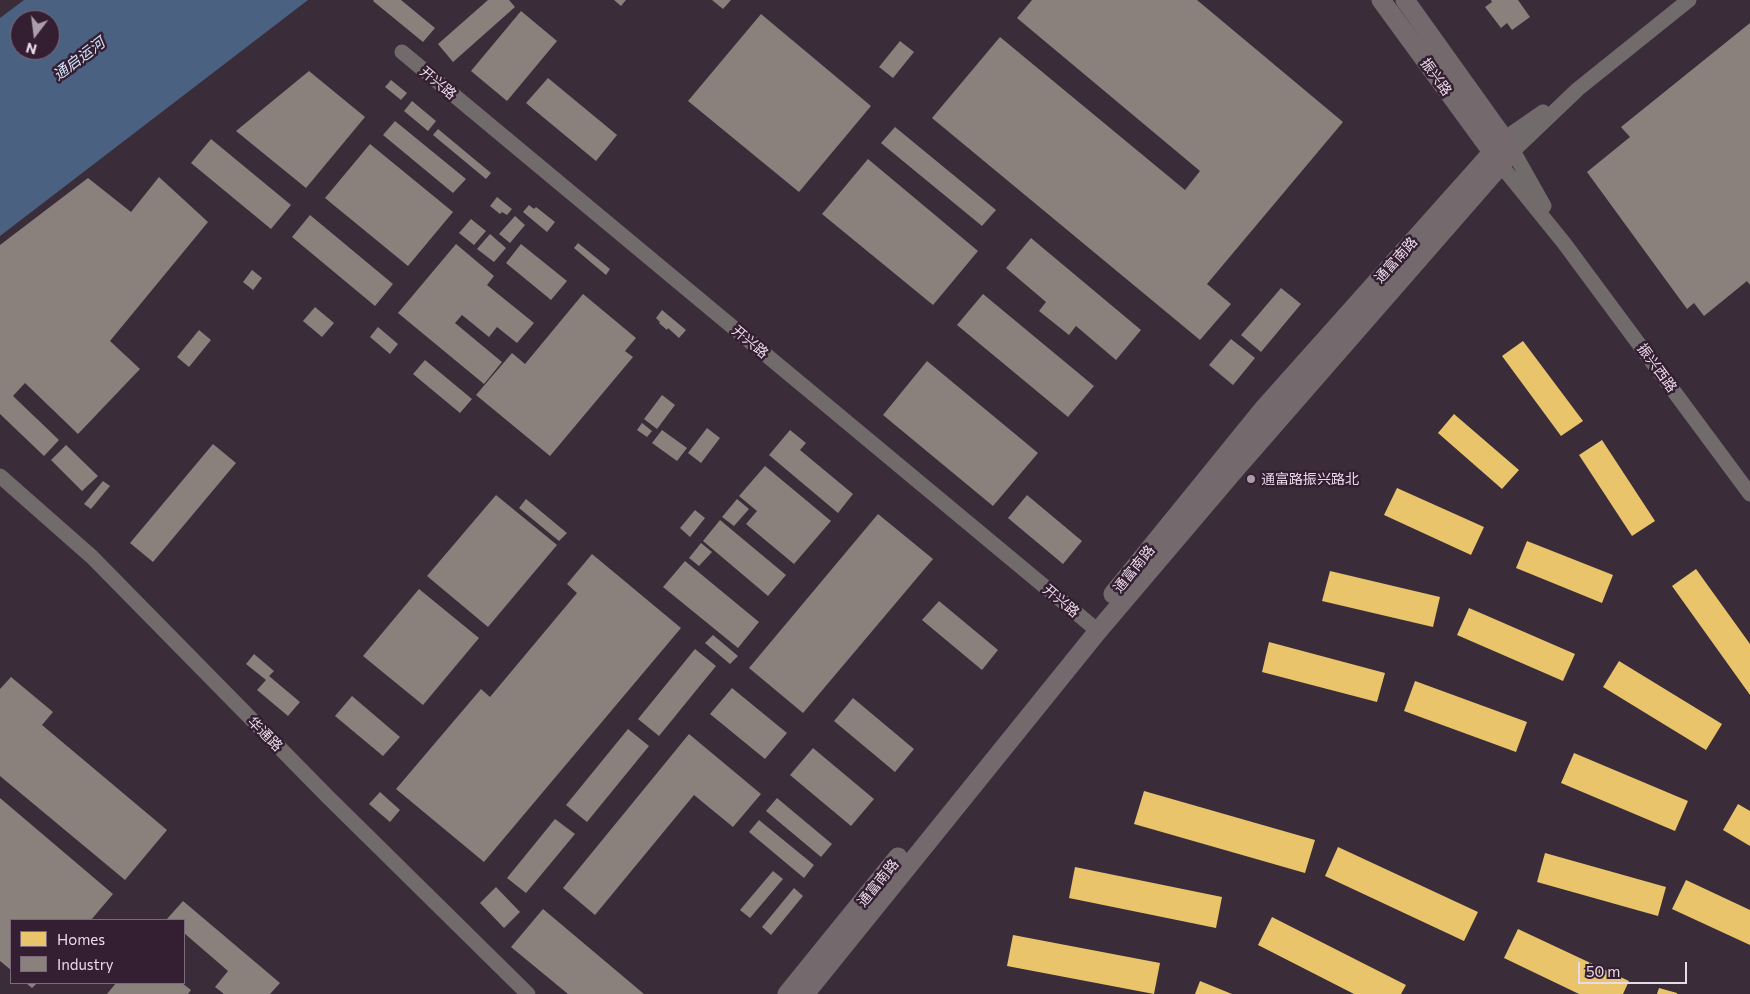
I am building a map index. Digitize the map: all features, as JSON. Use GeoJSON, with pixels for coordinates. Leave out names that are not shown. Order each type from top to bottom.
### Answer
{"type":"FeatureCollection","features":[{"type":"Feature","properties":{"kind":"main road","name":"振兴路"},"geometry":{"type":"LineString","coordinates":[[1381,0],[1502,152]]}},
{"type":"Feature","properties":{"kind":"main road","name":"振兴路"},"geometry":{"type":"LineString","coordinates":[[1405,0],[1502,152]]}},
{"type":"Feature","properties":{"kind":"main road","name":"通富南路"},"geometry":{"type":"LineString","coordinates":[[804,994],[1264,408],[1502,152]]}},
{"type":"Feature","properties":{"kind":"main road","name":"通富南路"},"geometry":{"type":"LineString","coordinates":[[787,994],[1093,628]]}},
{"type":"Feature","properties":{"kind":"street","name":"通富南路"},"geometry":{"type":"LineString","coordinates":[[1502,152],[1689,0]]}},
{"type":"Feature","properties":{"kind":"street","name":"开兴路"},"geometry":{"type":"LineString","coordinates":[[402,52],[1093,628]]}},
{"type":"Feature","properties":{"kind":"street","name":"振兴西路"},"geometry":{"type":"LineString","coordinates":[[1502,152],[1564,242],[1750,494]]}},
{"type":"Feature","properties":{"kind":"street","name":"华通路"},"geometry":{"type":"LineString","coordinates":[[0,476],[92,557],[328,797],[528,994]]}},
{"type":"Feature","properties":{"kind":"water","name":"通启运河"},"geometry":{"type":"Polygon","coordinates":[[[24,0],[308,0],[0,236],[0,18],[10,10],[10,60],[60,60],[60,10],[11,10],[24,0]]]}},
{"type":"Feature","properties":{"kind":"building: Homes"},"geometry":{"type":"Polygon","coordinates":[[[1523,341],[1583,421],[1561,436],[1502,356],[1523,341]]]}},
{"type":"Feature","properties":{"kind":"building: Homes"},"geometry":{"type":"Polygon","coordinates":[[[1454,414],[1519,470],[1502,489],[1438,433],[1454,414]]]}},
{"type":"Feature","properties":{"kind":"building: Homes"},"geometry":{"type":"Polygon","coordinates":[[[1602,440],[1655,521],[1632,536],[1579,455],[1602,440]]]}},
{"type":"Feature","properties":{"kind":"building: Homes"},"geometry":{"type":"Polygon","coordinates":[[[1397,488],[1484,527],[1471,555],[1384,515],[1397,488]]]}},
{"type":"Feature","properties":{"kind":"building: Homes"},"geometry":{"type":"Polygon","coordinates":[[[1527,541],[1613,575],[1602,603],[1516,568],[1527,541]]]}},
{"type":"Feature","properties":{"kind":"building: Homes"},"geometry":{"type":"Polygon","coordinates":[[[1696,569],[1750,644],[1750,695],[1672,586],[1696,569]]]}},
{"type":"Feature","properties":{"kind":"building: Homes"},"geometry":{"type":"Polygon","coordinates":[[[1330,571],[1440,597],[1433,627],[1322,601],[1330,571]]]}},
{"type":"Feature","properties":{"kind":"building: Homes"},"geometry":{"type":"Polygon","coordinates":[[[1469,608],[1575,654],[1563,681],[1457,635],[1469,608]]]}},
{"type":"Feature","properties":{"kind":"building: Homes"},"geometry":{"type":"Polygon","coordinates":[[[1269,642],[1385,673],[1377,702],[1262,672],[1269,642]]]}},
{"type":"Feature","properties":{"kind":"building: Homes"},"geometry":{"type":"Polygon","coordinates":[[[1619,661],[1722,724],[1706,750],[1603,687],[1619,661]]]}},
{"type":"Feature","properties":{"kind":"building: Homes"},"geometry":{"type":"Polygon","coordinates":[[[1415,681],[1527,722],[1516,752],[1404,711],[1415,681]]]}},
{"type":"Feature","properties":{"kind":"building: Homes"},"geometry":{"type":"Polygon","coordinates":[[[1574,753],[1688,801],[1675,831],[1561,783],[1574,753]]]}},
{"type":"Feature","properties":{"kind":"building: Homes"},"geometry":{"type":"Polygon","coordinates":[[[1144,791],[1315,840],[1305,873],[1134,824],[1144,791]]]}},
{"type":"Feature","properties":{"kind":"building: Homes"},"geometry":{"type":"Polygon","coordinates":[[[1738,804],[1750,811],[1750,846],[1723,830],[1738,804]]]}},
{"type":"Feature","properties":{"kind":"building: Homes"},"geometry":{"type":"Polygon","coordinates":[[[1338,847],[1478,912],[1464,941],[1325,876],[1338,847]]]}},
{"type":"Feature","properties":{"kind":"building: Homes"},"geometry":{"type":"Polygon","coordinates":[[[1545,853],[1666,887],[1658,916],[1537,882],[1545,853]]]}},
{"type":"Feature","properties":{"kind":"building: Homes"},"geometry":{"type":"Polygon","coordinates":[[[1075,867],[1222,897],[1216,928],[1069,898],[1075,867]]]}},
{"type":"Feature","properties":{"kind":"building: Homes"},"geometry":{"type":"Polygon","coordinates":[[[1686,880],[1750,910],[1750,945],[1672,909],[1686,880]]]}},
{"type":"Feature","properties":{"kind":"building: Homes"},"geometry":{"type":"Polygon","coordinates":[[[1272,917],[1406,985],[1401,994],[1354,994],[1258,945],[1272,917]]]}},
{"type":"Feature","properties":{"kind":"building: Homes"},"geometry":{"type":"Polygon","coordinates":[[[1518,929],[1629,981],[1623,994],[1579,994],[1504,958],[1518,929]]]}},
{"type":"Feature","properties":{"kind":"building: Homes"},"geometry":{"type":"Polygon","coordinates":[[[1013,935],[1160,963],[1154,994],[1007,966],[1013,935]]]}},
{"type":"Feature","properties":{"kind":"building: Homes"},"geometry":{"type":"Polygon","coordinates":[[[1200,981],[1232,994],[1195,994],[1200,981]]]}},
{"type":"Feature","properties":{"kind":"building: Homes"},"geometry":{"type":"Polygon","coordinates":[[[1659,988],[1677,993],[1677,994],[1657,994],[1659,988]]]}},
{"type":"Feature","properties":{"kind":"building: Industry"},"geometry":{"type":"Polygon","coordinates":[[[374,0],[401,0],[435,28],[423,42],[374,0]]]}},
{"type":"Feature","properties":{"kind":"building: Industry"},"geometry":{"type":"Polygon","coordinates":[[[488,0],[509,0],[515,7],[453,62],[438,44],[488,0]]]}},
{"type":"Feature","properties":{"kind":"building: Industry"},"geometry":{"type":"Polygon","coordinates":[[[614,0],[626,0],[621,6],[614,0]]]}},
{"type":"Feature","properties":{"kind":"building: Industry"},"geometry":{"type":"Polygon","coordinates":[[[712,0],[731,0],[723,9],[712,0]]]}},
{"type":"Feature","properties":{"kind":"building: Industry"},"geometry":{"type":"Polygon","coordinates":[[[1032,0],[1197,0],[1343,122],[1207,284],[1231,304],[1200,340],[932,118],[1000,37],[1185,190],[1200,171],[1017,18],[1032,0]]]}},
{"type":"Feature","properties":{"kind":"building: Industry"},"geometry":{"type":"Polygon","coordinates":[[[1491,0],[1518,0],[1530,17],[1512,30],[1507,23],[1501,28],[1485,7],[1492,2],[1491,0]]]}},
{"type":"Feature","properties":{"kind":"building: Industry"},"geometry":{"type":"Polygon","coordinates":[[[521,11],[557,41],[507,101],[471,71],[521,11]]]}},
{"type":"Feature","properties":{"kind":"building: Industry"},"geometry":{"type":"Polygon","coordinates":[[[761,14],[871,106],[799,192],[688,101],[761,14]]]}},
{"type":"Feature","properties":{"kind":"building: Industry"},"geometry":{"type":"Polygon","coordinates":[[[1750,23],[1750,285],[1747,281],[1704,316],[1694,303],[1687,309],[1587,172],[1630,137],[1621,127],[1750,23]]]}},
{"type":"Feature","properties":{"kind":"building: Industry"},"geometry":{"type":"Polygon","coordinates":[[[900,41],[914,52],[893,78],[879,67],[900,41]]]}},
{"type":"Feature","properties":{"kind":"building: Industry"},"geometry":{"type":"Polygon","coordinates":[[[309,71],[365,117],[306,188],[236,131],[309,71]]]}},
{"type":"Feature","properties":{"kind":"building: Industry"},"geometry":{"type":"Polygon","coordinates":[[[548,78],[617,135],[596,161],[526,103],[548,78]]]}},
{"type":"Feature","properties":{"kind":"building: Industry"},"geometry":{"type":"Polygon","coordinates":[[[391,80],[407,93],[401,100],[385,87],[391,80]]]}},
{"type":"Feature","properties":{"kind":"building: Industry"},"geometry":{"type":"Polygon","coordinates":[[[412,101],[436,121],[428,131],[404,111],[412,101]]]}},
{"type":"Feature","properties":{"kind":"building: Industry"},"geometry":{"type":"Polygon","coordinates":[[[395,121],[466,179],[453,193],[383,135],[395,121]]]}},
{"type":"Feature","properties":{"kind":"building: Industry"},"geometry":{"type":"Polygon","coordinates":[[[895,127],[996,210],[982,226],[881,143],[895,127]]]}},
{"type":"Feature","properties":{"kind":"building: Industry"},"geometry":{"type":"Polygon","coordinates":[[[438,129],[491,173],[486,179],[433,135],[438,129]]]}},
{"type":"Feature","properties":{"kind":"building: Industry"},"geometry":{"type":"Polygon","coordinates":[[[211,139],[291,205],[271,229],[191,163],[211,139]]]}},
{"type":"Feature","properties":{"kind":"building: Industry"},"geometry":{"type":"Polygon","coordinates":[[[370,144],[453,212],[408,266],[325,198],[370,144]]]}},
{"type":"Feature","properties":{"kind":"building: Industry"},"geometry":{"type":"Polygon","coordinates":[[[868,159],[978,251],[933,305],[822,214],[868,159]]]}},
{"type":"Feature","properties":{"kind":"building: Industry"},"geometry":{"type":"Polygon","coordinates":[[[159,177],[208,222],[110,341],[140,369],[78,434],[25,383],[13,396],[59,440],[44,456],[0,414],[0,245],[88,178],[131,212],[159,177]]]}},
{"type":"Feature","properties":{"kind":"building: Industry"},"geometry":{"type":"Polygon","coordinates":[[[497,197],[512,209],[507,215],[502,212],[500,214],[490,206],[497,197]]]}},
{"type":"Feature","properties":{"kind":"building: Industry"},"geometry":{"type":"Polygon","coordinates":[[[529,205],[534,209],[536,207],[555,222],[547,232],[523,212],[529,205]]]}},
{"type":"Feature","properties":{"kind":"building: Industry"},"geometry":{"type":"Polygon","coordinates":[[[310,215],[393,284],[375,306],[292,237],[310,215]]]}},
{"type":"Feature","properties":{"kind":"building: Industry"},"geometry":{"type":"Polygon","coordinates":[[[515,216],[525,225],[510,243],[499,234],[515,216]]]}},
{"type":"Feature","properties":{"kind":"building: Industry"},"geometry":{"type":"Polygon","coordinates":[[[471,219],[486,231],[474,245],[459,233],[471,219]]]}},
{"type":"Feature","properties":{"kind":"building: Industry"},"geometry":{"type":"Polygon","coordinates":[[[490,234],[506,248],[494,262],[477,249],[490,234]]]}},
{"type":"Feature","properties":{"kind":"building: Industry"},"geometry":{"type":"Polygon","coordinates":[[[1031,238],[1141,330],[1116,360],[1076,326],[1069,335],[1039,311],[1046,302],[1006,268],[1031,238]]]}},
{"type":"Feature","properties":{"kind":"building: Industry"},"geometry":{"type":"Polygon","coordinates":[[[578,243],[610,269],[606,275],[574,248],[578,243]]]}},
{"type":"Feature","properties":{"kind":"building: Industry"},"geometry":{"type":"Polygon","coordinates":[[[456,244],[494,276],[487,285],[534,323],[517,343],[497,327],[489,337],[462,315],[455,323],[502,362],[484,384],[398,313],[456,244]]]}},
{"type":"Feature","properties":{"kind":"building: Industry"},"geometry":{"type":"Polygon","coordinates":[[[521,244],[567,281],[551,300],[506,263],[521,244]]]}},
{"type":"Feature","properties":{"kind":"building: Industry"},"geometry":{"type":"Polygon","coordinates":[[[252,270],[262,278],[253,290],[243,282],[252,270]]]}},
{"type":"Feature","properties":{"kind":"building: Industry"},"geometry":{"type":"Polygon","coordinates":[[[1281,288],[1301,304],[1261,352],[1241,335],[1281,288]]]}},
{"type":"Feature","properties":{"kind":"building: Industry"},"geometry":{"type":"Polygon","coordinates":[[[583,294],[636,338],[625,351],[633,357],[550,456],[476,395],[512,353],[525,364],[583,294]]]}},
{"type":"Feature","properties":{"kind":"building: Industry"},"geometry":{"type":"Polygon","coordinates":[[[983,294],[1094,386],[1068,417],[957,325],[983,294]]]}},
{"type":"Feature","properties":{"kind":"building: Industry"},"geometry":{"type":"Polygon","coordinates":[[[315,307],[334,323],[322,337],[303,321],[315,307]]]}},
{"type":"Feature","properties":{"kind":"building: Industry"},"geometry":{"type":"Polygon","coordinates":[[[662,310],[686,330],[679,338],[659,323],[656,318],[662,310]]]}},
{"type":"Feature","properties":{"kind":"building: Industry"},"geometry":{"type":"Polygon","coordinates":[[[378,327],[398,344],[390,354],[370,337],[378,327]]]}},
{"type":"Feature","properties":{"kind":"building: Industry"},"geometry":{"type":"Polygon","coordinates":[[[199,330],[211,340],[189,367],[177,357],[199,330]]]}},
{"type":"Feature","properties":{"kind":"building: Industry"},"geometry":{"type":"Polygon","coordinates":[[[1231,339],[1255,358],[1233,385],[1209,365],[1231,339]]]}},
{"type":"Feature","properties":{"kind":"building: Industry"},"geometry":{"type":"Polygon","coordinates":[[[425,360],[472,399],[460,413],[413,374],[425,360]]]}},
{"type":"Feature","properties":{"kind":"building: Industry"},"geometry":{"type":"Polygon","coordinates":[[[927,361],[1038,453],[993,506],[883,415],[927,361]]]}},
{"type":"Feature","properties":{"kind":"building: Industry"},"geometry":{"type":"Polygon","coordinates":[[[662,395],[675,405],[657,429],[644,419],[662,395]]]}},
{"type":"Feature","properties":{"kind":"building: Industry"},"geometry":{"type":"Polygon","coordinates":[[[642,423],[652,431],[647,437],[637,430],[642,423]]]}},
{"type":"Feature","properties":{"kind":"building: Industry"},"geometry":{"type":"Polygon","coordinates":[[[707,428],[720,438],[701,463],[688,453],[707,428]]]}},
{"type":"Feature","properties":{"kind":"building: Industry"},"geometry":{"type":"Polygon","coordinates":[[[662,430],[687,448],[677,461],[652,443],[662,430]]]}},
{"type":"Feature","properties":{"kind":"building: Industry"},"geometry":{"type":"Polygon","coordinates":[[[790,430],[806,443],[800,450],[853,494],[838,513],[769,455],[790,430]]]}},
{"type":"Feature","properties":{"kind":"building: Industry"},"geometry":{"type":"Polygon","coordinates":[[[213,444],[236,463],[153,562],[130,543],[213,444]]]}},
{"type":"Feature","properties":{"kind":"building: Industry"},"geometry":{"type":"Polygon","coordinates":[[[66,445],[98,476],[82,491],[51,460],[66,445]]]}},
{"type":"Feature","properties":{"kind":"building: Industry"},"geometry":{"type":"Polygon","coordinates":[[[765,466],[831,521],[794,564],[746,524],[757,511],[739,496],[765,466]]]}},
{"type":"Feature","properties":{"kind":"building: Industry"},"geometry":{"type":"Polygon","coordinates":[[[103,481],[110,486],[91,509],[84,504],[103,481]]]}},
{"type":"Feature","properties":{"kind":"building: Industry"},"geometry":{"type":"Polygon","coordinates":[[[496,495],[557,545],[488,627],[427,576],[496,495]]]}},
{"type":"Feature","properties":{"kind":"building: Industry"},"geometry":{"type":"Polygon","coordinates":[[[1027,495],[1082,541],[1063,564],[1008,518],[1027,495]]]}},
{"type":"Feature","properties":{"kind":"building: Industry"},"geometry":{"type":"Polygon","coordinates":[[[526,499],[567,533],[559,541],[519,508],[526,499]]]}},
{"type":"Feature","properties":{"kind":"building: Industry"},"geometry":{"type":"Polygon","coordinates":[[[737,499],[749,509],[734,526],[722,517],[737,499]]]}},
{"type":"Feature","properties":{"kind":"building: Industry"},"geometry":{"type":"Polygon","coordinates":[[[695,510],[705,518],[690,537],[680,528],[695,510]]]}},
{"type":"Feature","properties":{"kind":"building: Industry"},"geometry":{"type":"Polygon","coordinates":[[[878,514],[933,559],[803,713],[749,668],[878,514]]]}},
{"type":"Feature","properties":{"kind":"building: Industry"},"geometry":{"type":"Polygon","coordinates":[[[720,520],[786,575],[768,596],[703,541],[720,520]]]}},
{"type":"Feature","properties":{"kind":"building: Industry"},"geometry":{"type":"Polygon","coordinates":[[[701,543],[712,552],[699,566],[689,558],[701,543]]]}},
{"type":"Feature","properties":{"kind":"building: Industry"},"geometry":{"type":"Polygon","coordinates":[[[592,554],[681,628],[484,862],[396,789],[481,689],[490,697],[577,593],[567,584],[592,554]]]}},
{"type":"Feature","properties":{"kind":"building: Industry"},"geometry":{"type":"Polygon","coordinates":[[[685,561],[759,622],[738,648],[663,587],[685,561]]]}},
{"type":"Feature","properties":{"kind":"building: Industry"},"geometry":{"type":"Polygon","coordinates":[[[419,589],[479,638],[423,705],[363,656],[419,589]]]}},
{"type":"Feature","properties":{"kind":"building: Industry"},"geometry":{"type":"Polygon","coordinates":[[[939,601],[998,650],[982,670],[922,620],[939,601]]]}},
{"type":"Feature","properties":{"kind":"building: Industry"},"geometry":{"type":"Polygon","coordinates":[[[713,635],[738,656],[730,664],[705,643],[713,635]]]}},
{"type":"Feature","properties":{"kind":"building: Industry"},"geometry":{"type":"Polygon","coordinates":[[[695,649],[716,666],[659,736],[638,719],[695,649]]]}},
{"type":"Feature","properties":{"kind":"building: Industry"},"geometry":{"type":"Polygon","coordinates":[[[254,654],[274,671],[269,676],[300,702],[288,716],[257,690],[266,680],[246,664],[254,654]]]}},
{"type":"Feature","properties":{"kind":"building: Industry"},"geometry":{"type":"Polygon","coordinates":[[[11,677],[53,712],[42,725],[167,830],[125,880],[0,776],[0,689],[11,677]]]}},
{"type":"Feature","properties":{"kind":"building: Industry"},"geometry":{"type":"Polygon","coordinates":[[[732,688],[787,733],[765,759],[710,714],[732,688]]]}},
{"type":"Feature","properties":{"kind":"building: Industry"},"geometry":{"type":"Polygon","coordinates":[[[352,696],[400,737],[383,756],[335,716],[352,696]]]}},
{"type":"Feature","properties":{"kind":"building: Industry"},"geometry":{"type":"Polygon","coordinates":[[[853,698],[914,749],[895,772],[834,721],[853,698]]]}},
{"type":"Feature","properties":{"kind":"building: Industry"},"geometry":{"type":"Polygon","coordinates":[[[628,729],[649,746],[587,822],[566,805],[628,729]]]}},
{"type":"Feature","properties":{"kind":"building: Industry"},"geometry":{"type":"Polygon","coordinates":[[[689,734],[761,794],[733,827],[694,795],[595,915],[563,888],[689,734]]]}},
{"type":"Feature","properties":{"kind":"building: Industry"},"geometry":{"type":"Polygon","coordinates":[[[813,748],[874,799],[851,826],[790,775],[813,748]]]}},
{"type":"Feature","properties":{"kind":"building: Industry"},"geometry":{"type":"Polygon","coordinates":[[[380,792],[400,810],[390,822],[369,804],[380,792]]]}},
{"type":"Feature","properties":{"kind":"building: Industry"},"geometry":{"type":"Polygon","coordinates":[[[0,798],[113,894],[92,919],[10,919],[10,969],[0,961],[0,798]]]}},
{"type":"Feature","properties":{"kind":"building: Industry"},"geometry":{"type":"Polygon","coordinates":[[[777,798],[832,844],[821,857],[766,811],[777,798]]]}},
{"type":"Feature","properties":{"kind":"building: Industry"},"geometry":{"type":"Polygon","coordinates":[[[555,819],[575,834],[526,893],[507,878],[555,819]]]}},
{"type":"Feature","properties":{"kind":"building: Industry"},"geometry":{"type":"Polygon","coordinates":[[[759,820],[814,865],[804,878],[749,832],[759,820]]]}},
{"type":"Feature","properties":{"kind":"building: Industry"},"geometry":{"type":"Polygon","coordinates":[[[773,871],[783,879],[750,918],[740,910],[773,871]]]}},
{"type":"Feature","properties":{"kind":"building: Industry"},"geometry":{"type":"Polygon","coordinates":[[[496,887],[520,912],[504,928],[480,903],[496,887]]]}},
{"type":"Feature","properties":{"kind":"building: Industry"},"geometry":{"type":"Polygon","coordinates":[[[794,888],[803,896],[771,935],[762,927],[794,888]]]}},
{"type":"Feature","properties":{"kind":"building: Industry"},"geometry":{"type":"Polygon","coordinates":[[[183,901],[280,983],[270,994],[224,994],[215,987],[228,971],[185,934],[185,919],[167,919],[183,901]]]}},
{"type":"Feature","properties":{"kind":"building: Industry"},"geometry":{"type":"Polygon","coordinates":[[[543,909],[644,994],[568,994],[511,947],[543,909]]]}},
{"type":"Feature","properties":{"kind":"building: Industry"},"geometry":{"type":"Polygon","coordinates":[[[27,984],[36,984],[32,988],[27,984]]]}},
{"type":"Feature","properties":{"kind":"building: Industry"},"geometry":{"type":"Polygon","coordinates":[[[115,984],[183,984],[191,990],[188,994],[107,994],[115,984]]]}},
{"type":"Feature","properties":{"kind":"place","name":"通富路振兴路北"},"geometry":{"type":"Point","coordinates":[1251,479]}}]}
